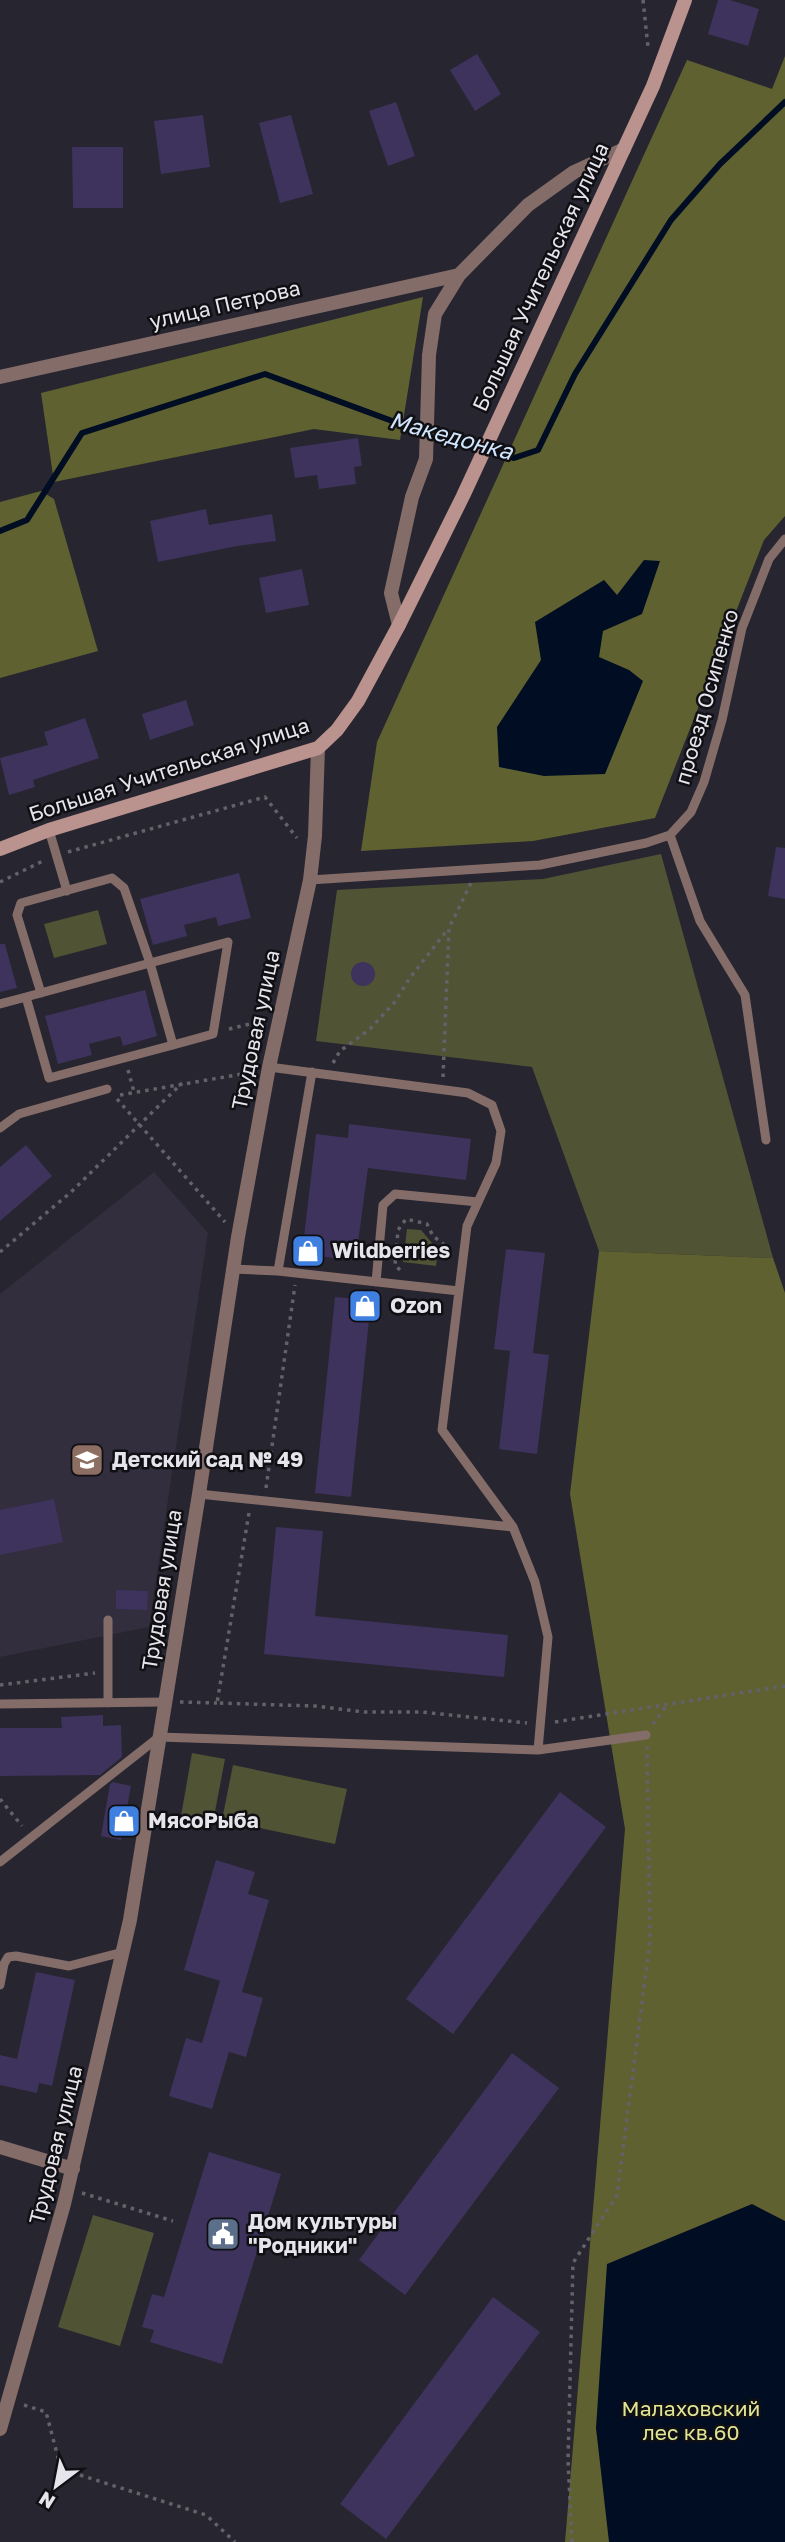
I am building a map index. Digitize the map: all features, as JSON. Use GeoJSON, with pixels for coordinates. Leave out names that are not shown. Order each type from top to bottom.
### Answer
{"type":"FeatureCollection","features":[{"type":"Feature","properties":{"kind":"main road","name":"Большая Учительская улица"},"geometry":{"type":"LineString","coordinates":[[0,849],[49,830],[318,748],[337,730],[358,701],[399,625],[463,496],[653,86],[685,0]]}},
{"type":"Feature","properties":{"kind":"street"},"geometry":{"type":"LineString","coordinates":[[399,625],[391,593],[412,497],[426,459],[429,355],[435,314],[460,275],[528,205],[574,172],[624,149]]}},
{"type":"Feature","properties":{"kind":"street","name":"улица Петрова"},"geometry":{"type":"LineString","coordinates":[[0,377],[460,275]]}},
{"type":"Feature","properties":{"kind":"street","name":"Трудовая улица"},"geometry":{"type":"LineString","coordinates":[[0,2429],[68,2189],[130,1920],[199,1494],[237,1237],[269,1067],[310,880],[315,836],[318,748]]}},
{"type":"Feature","properties":{"kind":"street"},"geometry":{"type":"LineString","coordinates":[[0,2147],[73,2169]]}},
{"type":"Feature","properties":{"kind":"lane","name":"проезд Осипенко"},"geometry":{"type":"LineString","coordinates":[[670,835],[691,811],[704,782],[722,720],[742,628],[768,559],[785,540]]}},
{"type":"Feature","properties":{"kind":"lane"},"geometry":{"type":"LineString","coordinates":[[49,830],[67,891]]}},
{"type":"Feature","properties":{"kind":"lane"},"geometry":{"type":"LineString","coordinates":[[310,880],[540,865],[646,843],[670,835],[700,921],[745,995],[766,1140]]}},
{"type":"Feature","properties":{"kind":"lane"},"geometry":{"type":"LineString","coordinates":[[41,993],[18,915],[21,903],[112,878],[124,888],[150,962],[173,1045]]}},
{"type":"Feature","properties":{"kind":"lane"},"geometry":{"type":"LineString","coordinates":[[0,1004],[228,942],[213,1034],[173,1045],[49,1078],[26,997]]}},
{"type":"Feature","properties":{"kind":"lane"},"geometry":{"type":"LineString","coordinates":[[269,1067],[468,1093],[492,1105],[501,1131],[496,1163],[467,1226],[442,1430],[513,1527],[535,1582],[548,1637],[538,1750]]}},
{"type":"Feature","properties":{"kind":"lane"},"geometry":{"type":"LineString","coordinates":[[278,1271],[312,1072]]}},
{"type":"Feature","properties":{"kind":"lane"},"geometry":{"type":"LineString","coordinates":[[0,1128],[19,1114],[107,1089]]}},
{"type":"Feature","properties":{"kind":"lane"},"geometry":{"type":"LineString","coordinates":[[376,1282],[383,1205],[396,1194],[478,1202]]}},
{"type":"Feature","properties":{"kind":"lane"},"geometry":{"type":"LineString","coordinates":[[233,1269],[278,1271],[459,1291]]}},
{"type":"Feature","properties":{"kind":"lane"},"geometry":{"type":"LineString","coordinates":[[199,1494],[513,1527]]}},
{"type":"Feature","properties":{"kind":"lane"},"geometry":{"type":"LineString","coordinates":[[108,1620],[108,1703]]}},
{"type":"Feature","properties":{"kind":"lane"},"geometry":{"type":"LineString","coordinates":[[0,1704],[164,1702]]}},
{"type":"Feature","properties":{"kind":"lane"},"geometry":{"type":"LineString","coordinates":[[0,1862],[159,1737],[538,1750],[646,1735]]}},
{"type":"Feature","properties":{"kind":"lane"},"geometry":{"type":"LineString","coordinates":[[0,1985],[8,1957],[16,1956],[69,1966],[123,1952]]}},
{"type":"Feature","properties":{"kind":"path"},"geometry":{"type":"LineString","coordinates":[[643,0],[649,49]]}},
{"type":"Feature","properties":{"kind":"path"},"geometry":{"type":"LineString","coordinates":[[0,882],[56,855],[265,797],[297,838]]}},
{"type":"Feature","properties":{"kind":"path"},"geometry":{"type":"LineString","coordinates":[[328,1074],[340,1051],[370,1029],[386,1012],[449,928],[474,878],[461,879]]}},
{"type":"Feature","properties":{"kind":"path"},"geometry":{"type":"LineString","coordinates":[[442,1089],[449,928]]}},
{"type":"Feature","properties":{"kind":"path"},"geometry":{"type":"LineString","coordinates":[[213,1034],[254,1023]]}},
{"type":"Feature","properties":{"kind":"path"},"geometry":{"type":"LineString","coordinates":[[129,1074],[134,1092]]}},
{"type":"Feature","properties":{"kind":"path"},"geometry":{"type":"LineString","coordinates":[[237,1237],[114,1096],[242,1074]]}},
{"type":"Feature","properties":{"kind":"path"},"geometry":{"type":"LineString","coordinates":[[0,1252],[70,1193],[183,1083]]}},
{"type":"Feature","properties":{"kind":"path"},"geometry":{"type":"LineString","coordinates":[[409,1285],[411,1271],[398,1269],[395,1265],[398,1230],[406,1219],[427,1224],[433,1236],[446,1246],[446,1259]]}},
{"type":"Feature","properties":{"kind":"path"},"geometry":{"type":"LineString","coordinates":[[264,1501],[296,1273]]}},
{"type":"Feature","properties":{"kind":"path"},"geometry":{"type":"LineString","coordinates":[[217,1703],[251,1499]]}},
{"type":"Feature","properties":{"kind":"path"},"geometry":{"type":"LineString","coordinates":[[0,1685],[108,1671]]}},
{"type":"Feature","properties":{"kind":"path"},"geometry":{"type":"LineString","coordinates":[[164,1702],[315,1706],[364,1712],[421,1712],[540,1724],[785,1686]]}},
{"type":"Feature","properties":{"kind":"path"},"geometry":{"type":"LineString","coordinates":[[572,2542],[568,2460],[573,2263],[617,2195],[650,1941],[646,1735],[666,1706]]}},
{"type":"Feature","properties":{"kind":"path"},"geometry":{"type":"LineString","coordinates":[[68,2189],[173,2221]]}},
{"type":"Feature","properties":{"kind":"path"},"geometry":{"type":"LineString","coordinates":[[9,2401],[46,2412],[61,2469],[206,2515],[235,2542]]}},
{"type":"Feature","properties":{"kind":"shaded area","name":"Детский сад № 49"},"geometry":{"type":"Polygon","coordinates":[[[154,1172],[208,1233],[149,1627],[0,1657],[0,1294],[154,1172]]]}},
{"type":"Feature","properties":{"kind":"green space"},"geometry":{"type":"Polygon","coordinates":[[[785,56],[785,516],[764,540],[655,818],[533,841],[361,851],[377,742],[687,60],[772,89],[785,56]]]}},
{"type":"Feature","properties":{"kind":"green space"},"geometry":{"type":"Polygon","coordinates":[[[423,297],[400,440],[314,429],[54,482],[41,393],[423,297]]]}},
{"type":"Feature","properties":{"kind":"green space"},"geometry":{"type":"Polygon","coordinates":[[[41,491],[54,499],[98,651],[0,678],[0,502],[41,491]]]}},
{"type":"Feature","properties":{"kind":"green space"},"geometry":{"type":"Polygon","coordinates":[[[661,854],[773,1258],[599,1251],[532,1067],[316,1041],[337,890],[543,879],[661,854]]]}},
{"type":"Feature","properties":{"kind":"green space"},"geometry":{"type":"Polygon","coordinates":[[[98,910],[107,944],[54,958],[44,924],[98,910]]]}},
{"type":"Feature","properties":{"kind":"green space"},"geometry":{"type":"Polygon","coordinates":[[[407,1229],[421,1230],[438,1250],[436,1266],[403,1262],[407,1229]]]}},
{"type":"Feature","properties":{"kind":"green space"},"geometry":{"type":"Polygon","coordinates":[[[599,1251],[773,1258],[785,1293],[785,2542],[565,2542],[625,1829],[570,1494],[599,1251]]]}},
{"type":"Feature","properties":{"kind":"green space"},"geometry":{"type":"Polygon","coordinates":[[[192,1753],[225,1759],[213,1822],[181,1816],[192,1753]]]}},
{"type":"Feature","properties":{"kind":"green space"},"geometry":{"type":"Polygon","coordinates":[[[233,1765],[347,1789],[335,1844],[222,1820],[233,1765]]]}},
{"type":"Feature","properties":{"kind":"green space"},"geometry":{"type":"Polygon","coordinates":[[[93,2215],[154,2233],[120,2346],[58,2327],[93,2215]]]}},
{"type":"Feature","properties":{"kind":"water"},"geometry":{"type":"Polygon","coordinates":[[[644,560],[660,561],[642,614],[603,631],[599,657],[629,670],[643,681],[605,774],[544,776],[499,767],[497,727],[541,660],[535,622],[604,580],[617,595],[644,560]]]}},
{"type":"Feature","properties":{"kind":"water","name":"Малаховский лес кв.60"},"geometry":{"type":"Polygon","coordinates":[[[752,2204],[785,2221],[785,2542],[609,2542],[596,2428],[607,2264],[752,2204]]]}},
{"type":"Feature","properties":{"kind":"building"},"geometry":{"type":"Polygon","coordinates":[[[718,0],[730,0],[759,9],[748,46],[708,34],[718,0]]]}},
{"type":"Feature","properties":{"kind":"building"},"geometry":{"type":"Polygon","coordinates":[[[477,54],[501,94],[475,111],[450,70],[477,54]]]}},
{"type":"Feature","properties":{"kind":"building"},"geometry":{"type":"Polygon","coordinates":[[[396,102],[415,156],[388,166],[369,111],[396,102]]]}},
{"type":"Feature","properties":{"kind":"building"},"geometry":{"type":"Polygon","coordinates":[[[203,115],[210,167],[161,174],[154,121],[203,115]]]}},
{"type":"Feature","properties":{"kind":"building"},"geometry":{"type":"Polygon","coordinates":[[[291,115],[313,194],[280,203],[259,123],[291,115]]]}},
{"type":"Feature","properties":{"kind":"building"},"geometry":{"type":"Polygon","coordinates":[[[72,147],[123,147],[123,208],[73,208],[72,147]]]}},
{"type":"Feature","properties":{"kind":"building"},"geometry":{"type":"Polygon","coordinates":[[[358,438],[362,466],[354,467],[356,484],[319,489],[317,475],[295,478],[290,448],[358,438]]]}},
{"type":"Feature","properties":{"kind":"building"},"geometry":{"type":"Polygon","coordinates":[[[206,509],[209,525],[272,514],[276,541],[158,562],[150,521],[206,509]]]}},
{"type":"Feature","properties":{"kind":"building"},"geometry":{"type":"Polygon","coordinates":[[[302,569],[309,605],[266,613],[259,578],[302,569]]]}},
{"type":"Feature","properties":{"kind":"building"},"geometry":{"type":"Polygon","coordinates":[[[186,700],[194,725],[150,740],[142,714],[186,700]]]}},
{"type":"Feature","properties":{"kind":"building"},"geometry":{"type":"Polygon","coordinates":[[[85,718],[99,758],[33,780],[35,787],[9,795],[0,758],[48,745],[44,732],[85,718]]]}},
{"type":"Feature","properties":{"kind":"building"},"geometry":{"type":"Polygon","coordinates":[[[776,847],[785,848],[785,899],[768,896],[776,847]]]}},
{"type":"Feature","properties":{"kind":"building"},"geometry":{"type":"Polygon","coordinates":[[[239,873],[251,918],[218,926],[216,917],[184,925],[187,936],[153,945],[140,899],[239,873]]]}},
{"type":"Feature","properties":{"kind":"building"},"geometry":{"type":"Polygon","coordinates":[[[0,944],[5,944],[17,988],[0,992],[0,944]]]}},
{"type":"Feature","properties":{"kind":"building"},"geometry":{"type":"Polygon","coordinates":[[[363,962],[371,966],[375,974],[371,982],[363,986],[355,982],[351,974],[355,966],[363,962]]]}},
{"type":"Feature","properties":{"kind":"building"},"geometry":{"type":"Polygon","coordinates":[[[145,990],[157,1036],[123,1046],[120,1036],[89,1044],[92,1055],[58,1064],[45,1016],[145,990]]]}},
{"type":"Feature","properties":{"kind":"building"},"geometry":{"type":"Polygon","coordinates":[[[349,1124],[471,1139],[466,1180],[368,1168],[358,1243],[336,1241],[334,1258],[302,1254],[316,1134],[348,1138],[349,1124]]]}},
{"type":"Feature","properties":{"kind":"building"},"geometry":{"type":"Polygon","coordinates":[[[26,1145],[52,1176],[0,1221],[0,1167],[26,1145]]]}},
{"type":"Feature","properties":{"kind":"building"},"geometry":{"type":"Polygon","coordinates":[[[506,1249],[545,1253],[533,1353],[549,1355],[537,1454],[499,1449],[510,1351],[494,1349],[506,1249]]]}},
{"type":"Feature","properties":{"kind":"building"},"geometry":{"type":"Polygon","coordinates":[[[335,1297],[371,1300],[351,1497],[315,1493],[335,1297]]]}},
{"type":"Feature","properties":{"kind":"building"},"geometry":{"type":"Polygon","coordinates":[[[54,1499],[63,1542],[0,1555],[0,1510],[54,1499]]]}},
{"type":"Feature","properties":{"kind":"building"},"geometry":{"type":"Polygon","coordinates":[[[276,1527],[323,1531],[315,1616],[508,1635],[504,1677],[264,1654],[276,1527]]]}},
{"type":"Feature","properties":{"kind":"building"},"geometry":{"type":"Polygon","coordinates":[[[116,1590],[148,1591],[147,1610],[116,1609],[116,1590]]]}},
{"type":"Feature","properties":{"kind":"building"},"geometry":{"type":"Polygon","coordinates":[[[103,1715],[103,1726],[121,1725],[122,1757],[100,1775],[0,1776],[0,1728],[62,1728],[61,1717],[103,1715]]]}},
{"type":"Feature","properties":{"kind":"building"},"geometry":{"type":"Polygon","coordinates":[[[113,1782],[131,1786],[121,1840],[101,1836],[110,1784],[113,1782]]]}},
{"type":"Feature","properties":{"kind":"building"},"geometry":{"type":"Polygon","coordinates":[[[560,1792],[606,1827],[453,2034],[406,1999],[560,1792]]]}},
{"type":"Feature","properties":{"kind":"building"},"geometry":{"type":"Polygon","coordinates":[[[216,1860],[255,1872],[248,1894],[269,1900],[242,1992],[263,1998],[246,2057],[229,2052],[212,2109],[169,2096],[186,2038],[202,2043],[220,1981],[184,1970],[216,1860]]]}},
{"type":"Feature","properties":{"kind":"building"},"geometry":{"type":"Polygon","coordinates":[[[36,1972],[75,1980],[52,2086],[39,2083],[37,2093],[0,2085],[0,2055],[17,2059],[36,1972]]]}},
{"type":"Feature","properties":{"kind":"building"},"geometry":{"type":"Polygon","coordinates":[[[512,2053],[559,2088],[405,2295],[359,2260],[512,2053]]]}},
{"type":"Feature","properties":{"kind":"building","name":"Дом культуры \"Родники\""},"geometry":{"type":"Polygon","coordinates":[[[209,2152],[281,2174],[222,2364],[150,2342],[154,2330],[142,2327],[152,2294],[164,2297],[209,2152]]]}},
{"type":"Feature","properties":{"kind":"building"},"geometry":{"type":"Polygon","coordinates":[[[493,2297],[540,2332],[386,2539],[340,2504],[493,2297]]]}},
{"type":"Feature","properties":{"kind":"waterway","name":"Македонка"},"geometry":{"type":"LineString","coordinates":[[0,531],[27,520],[82,433],[265,374],[403,425],[514,458],[538,450],[575,374],[671,220],[720,164],[785,102]]}},
{"type":"Feature","properties":{"kind":"place","name":"Wildberries"},"geometry":{"type":"Point","coordinates":[308,1251]}},
{"type":"Feature","properties":{"kind":"place","name":"Ozon"},"geometry":{"type":"Point","coordinates":[365,1306]}},
{"type":"Feature","properties":{"kind":"place","name":"Детский сад № 49"},"geometry":{"type":"Point","coordinates":[87,1460]}},
{"type":"Feature","properties":{"kind":"place","name":"МясоРыба"},"geometry":{"type":"Point","coordinates":[124,1821]}},
{"type":"Feature","properties":{"kind":"place","name":"Дом культуры \"Родники\""},"geometry":{"type":"Point","coordinates":[223,2234]}}]}
